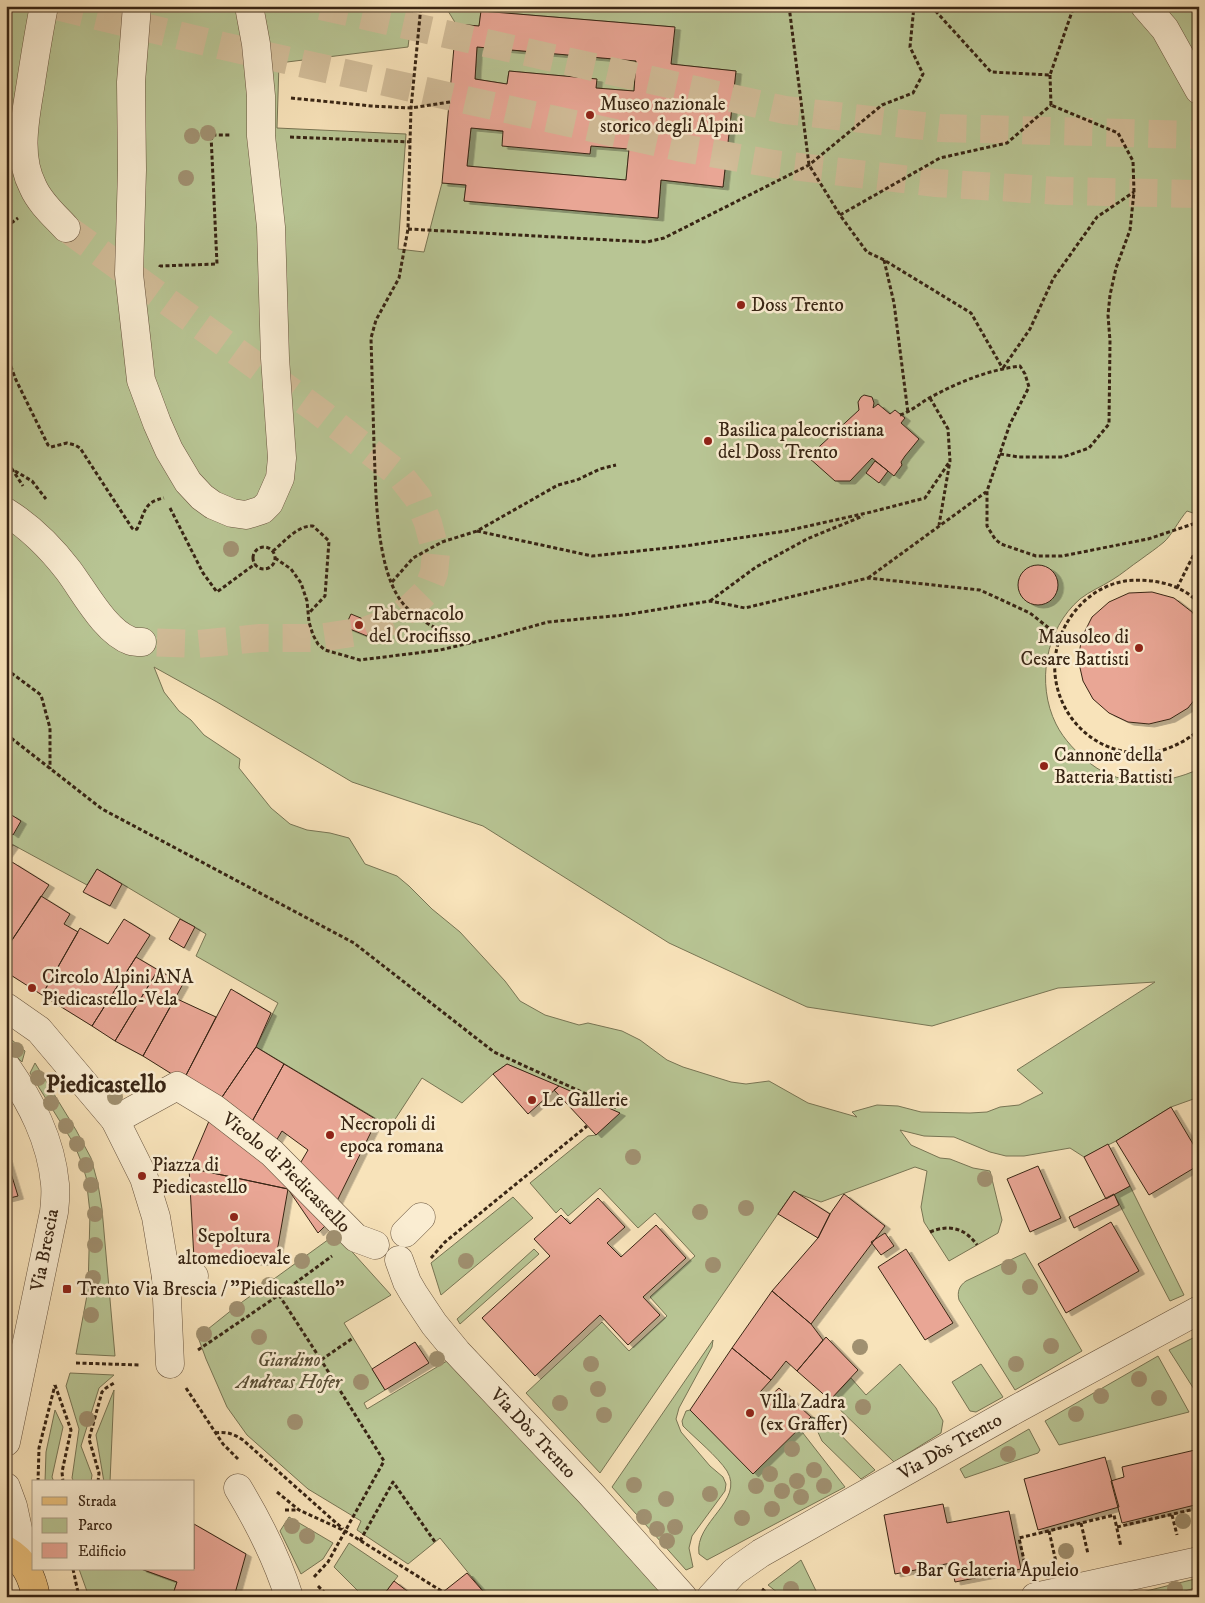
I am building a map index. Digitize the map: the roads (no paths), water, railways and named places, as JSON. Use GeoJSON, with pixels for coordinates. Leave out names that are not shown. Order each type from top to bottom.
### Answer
{"type":"FeatureCollection","features":[{"type":"Feature","properties":{"kind":"main road"},"geometry":{"type":"LineString","coordinates":[[16,1558],[32,1580],[36,1597]]}},
{"type":"Feature","properties":{"kind":"street"},"geometry":{"type":"LineString","coordinates":[[44,6],[26,112],[23,144],[26,169],[32,187],[66,228]]}},
{"type":"Feature","properties":{"kind":"street"},"geometry":{"type":"LineString","coordinates":[[137,6],[132,82],[129,274],[141,380],[169,450],[188,482],[202,497],[213,504],[232,513],[246,515],[262,510],[269,503],[280,478],[282,458],[275,358],[271,227],[261,136],[261,96],[256,44],[249,6]]}},
{"type":"Feature","properties":{"kind":"street"},"geometry":{"type":"LineString","coordinates":[[1146,6],[1165,30],[1199,90]]}},
{"type":"Feature","properties":{"kind":"street"},"geometry":{"type":"LineString","coordinates":[[6,512],[26,526],[67,569],[96,610],[116,631],[131,641],[142,642]]}},
{"type":"Feature","properties":{"kind":"street"},"geometry":{"type":"LineString","coordinates":[[6,1007],[39,1030],[115,1120],[144,1178],[156,1218],[166,1277],[170,1364]]}},
{"type":"Feature","properties":{"kind":"street","name":"Via Brescia"},"geometry":{"type":"LineString","coordinates":[[6,1066],[29,1102],[45,1136],[55,1185],[54,1212],[6,1442]]}},
{"type":"Feature","properties":{"kind":"street","name":"Vicolo di Piedicastello"},"geometry":{"type":"LineString","coordinates":[[115,1120],[177,1086],[215,1109],[272,1153],[359,1236]]}},
{"type":"Feature","properties":{"kind":"street","name":"Via Dòs Trento"},"geometry":{"type":"LineString","coordinates":[[399,1260],[406,1282],[434,1324],[457,1352],[590,1493],[683,1597]]}},
{"type":"Feature","properties":{"kind":"street"},"geometry":{"type":"LineString","coordinates":[[166,1277],[194,1276]]}},
{"type":"Feature","properties":{"kind":"street","name":"Via Dòs Trento"},"geometry":{"type":"LineString","coordinates":[[711,1597],[734,1572],[761,1554],[1018,1408],[1199,1310]]}},
{"type":"Feature","properties":{"kind":"street"},"geometry":{"type":"LineString","coordinates":[[240,1476],[279,1566],[289,1597]]}},
{"type":"Feature","properties":{"kind":"street"},"geometry":{"type":"LineString","coordinates":[[6,1487],[13,1506],[16,1558]]}},
{"type":"Feature","properties":{"kind":"street"},"geometry":{"type":"LineString","coordinates":[[1035,1597],[1199,1561]]}},
{"type":"Feature","properties":{"kind":"tunnel"},"geometry":{"type":"LineString","coordinates":[[56,6],[223,46],[682,148],[774,164],[936,183],[1059,191],[1199,194]]}},
{"type":"Feature","properties":{"kind":"tunnel"},"geometry":{"type":"LineString","coordinates":[[321,6],[785,110],[940,128],[1199,135]]}},
{"type":"Feature","properties":{"kind":"tunnel"},"geometry":{"type":"LineString","coordinates":[[66,228],[317,410],[400,475],[418,498],[428,523],[436,553],[434,573],[427,591],[394,620],[365,631],[319,638],[260,638],[198,644],[142,642]]}},
{"type":"Feature","properties":{"kind":"place","name":"Museo nazionale storico degli Alpini"},"geometry":{"type":"Point","coordinates":[590,115]}},
{"type":"Feature","properties":{"kind":"place","name":"Doss Trento"},"geometry":{"type":"Point","coordinates":[741,305]}},
{"type":"Feature","properties":{"kind":"place","name":"Basilica paleocristiana del Doss Trento"},"geometry":{"type":"Point","coordinates":[708,441]}},
{"type":"Feature","properties":{"kind":"place","name":"Tabernacolo del Crocifisso"},"geometry":{"type":"Point","coordinates":[359,625]}},
{"type":"Feature","properties":{"kind":"place","name":"Mausoleo di Cesare Battisti"},"geometry":{"type":"Point","coordinates":[1139,648]}},
{"type":"Feature","properties":{"kind":"place","name":"Cannone della Batteria Battisti"},"geometry":{"type":"Point","coordinates":[1044,766]}},
{"type":"Feature","properties":{"kind":"place","name":"Circolo Alpini ANA Piedicastello-Vela"},"geometry":{"type":"Point","coordinates":[32,988]}},
{"type":"Feature","properties":{"kind":"place","name":"Le Gallerie"},"geometry":{"type":"Point","coordinates":[532,1100]}},
{"type":"Feature","properties":{"kind":"place","name":"Necropoli di epoca romana"},"geometry":{"type":"Point","coordinates":[330,1135]}},
{"type":"Feature","properties":{"kind":"place","name":"Piazza di Piedicastello"},"geometry":{"type":"Point","coordinates":[142,1176]}},
{"type":"Feature","properties":{"kind":"place","name":"Sepoltura altomedioevale"},"geometry":{"type":"Point","coordinates":[234,1217]}},
{"type":"Feature","properties":{"kind":"place","name":"Trento Via Brescia / \"Piedicastello\""},"geometry":{"type":"Point","coordinates":[67,1289]}},
{"type":"Feature","properties":{"kind":"place","name":"Villa Zadra (ex Graffer)"},"geometry":{"type":"Point","coordinates":[750,1413]}},
{"type":"Feature","properties":{"kind":"place","name":"Bar Gelateria Apuleio"},"geometry":{"type":"Point","coordinates":[906,1570]}},
{"type":"Feature","properties":{"kind":"district","name":"Piedicastello"},"geometry":{"type":"Point","coordinates":[106,1085]}},
{"type":"Feature","properties":{"kind":"park label","name":"Giardino Andreas Hofer"},"geometry":{"type":"Point","coordinates":[289,1371]}}]}
